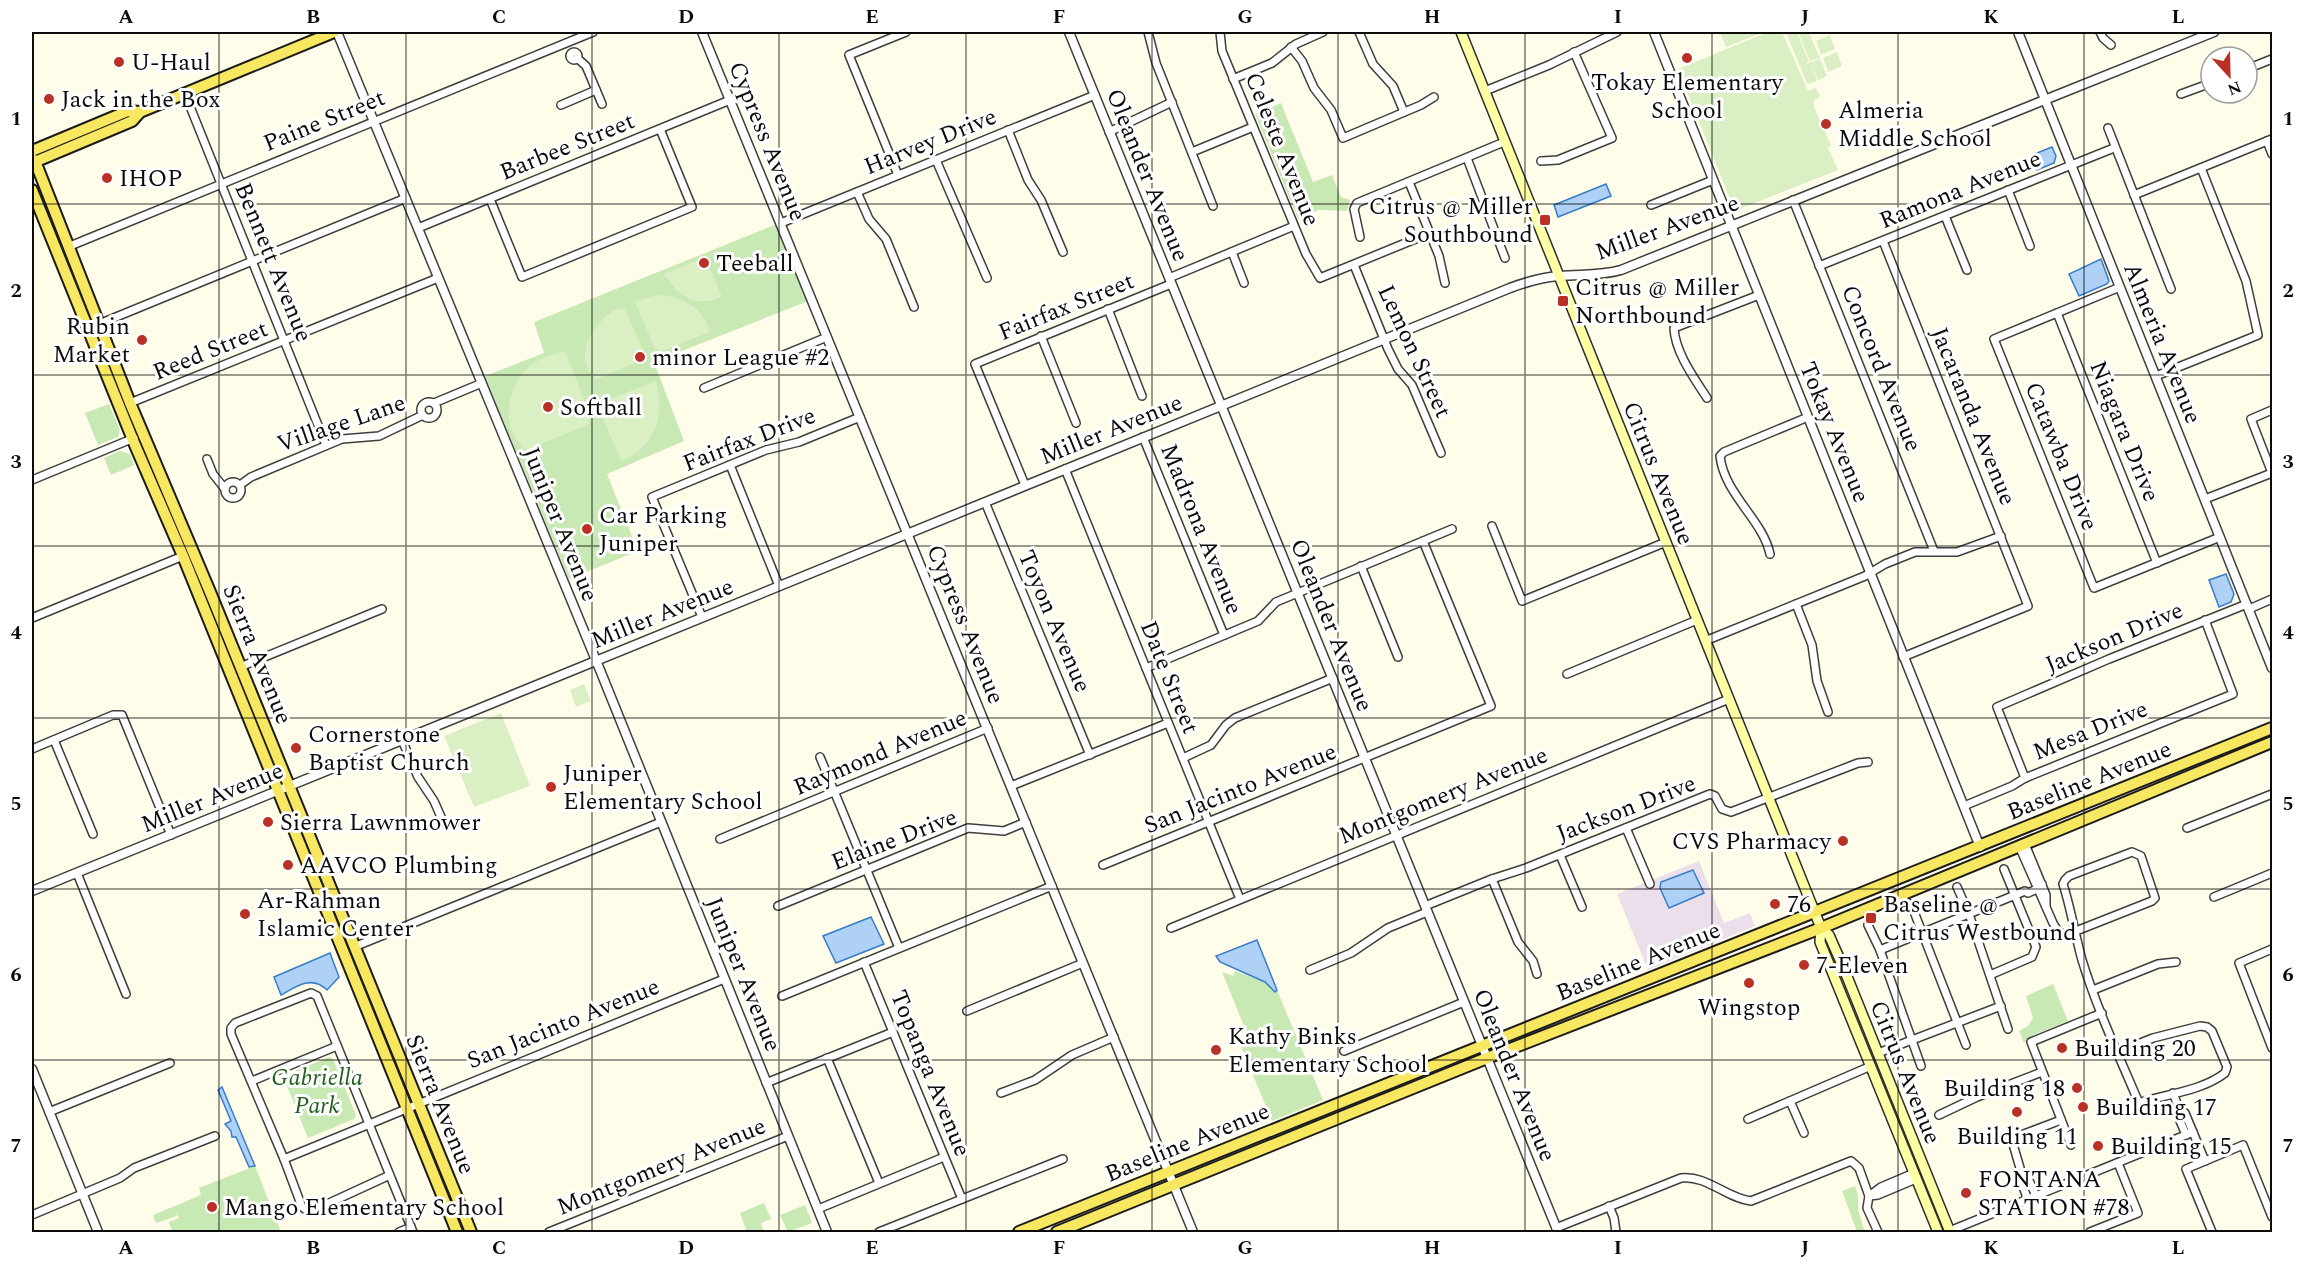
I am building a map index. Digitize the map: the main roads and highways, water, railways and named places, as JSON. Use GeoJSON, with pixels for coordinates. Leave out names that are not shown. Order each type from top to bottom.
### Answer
{"type":"FeatureCollection","features":[{"type":"Feature","properties":{"kind":"main road"},"geometry":{"type":"LineString","coordinates":[[32,159],[132,122],[140,112],[335,32]]}},
{"type":"Feature","properties":{"kind":"main road","name":"Citrus Avenue"},"geometry":{"type":"LineString","coordinates":[[1461,32],[1768,798],[1821,928],[1830,937],[1949,1232]]}},
{"type":"Feature","properties":{"kind":"main road","name":"Sierra Avenue"},"geometry":{"type":"LineString","coordinates":[[32,159],[70,246],[130,403],[138,436],[183,555],[457,1233]]}},
{"type":"Feature","properties":{"kind":"main road","name":"Sierra Avenue"},"geometry":{"type":"LineString","coordinates":[[32,190],[240,668],[471,1233]]}},
{"type":"Feature","properties":{"kind":"main road","name":"Baseline Avenue"},"geometry":{"type":"LineString","coordinates":[[1019,1233],[2272,728]]}},
{"type":"Feature","properties":{"kind":"main road","name":"Baseline Avenue"},"geometry":{"type":"LineString","coordinates":[[1057,1233],[1487,1058],[1821,928],[2272,742]]}},
{"type":"Feature","properties":{"kind":"main road","name":"Citrus Avenue"},"geometry":{"type":"LineString","coordinates":[[1821,928],[1820,942],[1938,1233]]}},
{"type":"Feature","properties":{"kind":"water"},"geometry":{"type":"Polygon","coordinates":[[[2052,147],[2056,156],[2054,163],[2037,170],[2032,155],[2052,147]]]}},
{"type":"Feature","properties":{"kind":"water"},"geometry":{"type":"Polygon","coordinates":[[[1606,184],[1611,196],[1558,217],[1554,205],[1606,184]]]}},
{"type":"Feature","properties":{"kind":"water"},"geometry":{"type":"Polygon","coordinates":[[[2101,259],[2109,281],[2079,296],[2069,274],[2101,259]]]}},
{"type":"Feature","properties":{"kind":"water"},"geometry":{"type":"Polygon","coordinates":[[[2226,574],[2234,594],[2231,602],[2219,607],[2209,580],[2226,574]]]}},
{"type":"Feature","properties":{"kind":"water"},"geometry":{"type":"Polygon","coordinates":[[[1693,870],[1704,893],[1669,908],[1660,888],[1661,882],[1693,870]]]}},
{"type":"Feature","properties":{"kind":"water"},"geometry":{"type":"Polygon","coordinates":[[[871,917],[884,944],[836,963],[823,936],[871,917]]]}},
{"type":"Feature","properties":{"kind":"water"},"geometry":{"type":"Polygon","coordinates":[[[1257,940],[1277,990],[1275,992],[1265,982],[1220,962],[1216,956],[1257,940]]]}},
{"type":"Feature","properties":{"kind":"water"},"geometry":{"type":"Polygon","coordinates":[[[330,953],[339,977],[327,990],[316,983],[310,983],[281,995],[274,977],[330,953]]]}},
{"type":"Feature","properties":{"kind":"water"},"geometry":{"type":"Polygon","coordinates":[[[222,1087],[255,1166],[249,1167],[236,1137],[232,1137],[231,1131],[225,1124],[231,1121],[218,1090],[222,1087]]]}},
{"type":"Feature","properties":{"kind":"place","name":"Tokay Elementary School"},"geometry":{"type":"Point","coordinates":[1687,58]}},
{"type":"Feature","properties":{"kind":"place","name":"U-Haul"},"geometry":{"type":"Point","coordinates":[119,62]}},
{"type":"Feature","properties":{"kind":"place","name":"Jack in the Box"},"geometry":{"type":"Point","coordinates":[49,99]}},
{"type":"Feature","properties":{"kind":"place","name":"Almeria Middle School"},"geometry":{"type":"Point","coordinates":[1826,124]}},
{"type":"Feature","properties":{"kind":"place","name":"IHOP"},"geometry":{"type":"Point","coordinates":[107,178]}},
{"type":"Feature","properties":{"kind":"place","name":"Citrus @ Miller Southbound"},"geometry":{"type":"Point","coordinates":[1545,220]}},
{"type":"Feature","properties":{"kind":"place","name":"Teeball"},"geometry":{"type":"Point","coordinates":[704,263]}},
{"type":"Feature","properties":{"kind":"place","name":"Citrus @ Miller Northbound"},"geometry":{"type":"Point","coordinates":[1563,301]}},
{"type":"Feature","properties":{"kind":"place","name":"Rubin Market"},"geometry":{"type":"Point","coordinates":[142,340]}},
{"type":"Feature","properties":{"kind":"place","name":"minor League #2"},"geometry":{"type":"Point","coordinates":[640,357]}},
{"type":"Feature","properties":{"kind":"place","name":"Softball"},"geometry":{"type":"Point","coordinates":[548,407]}},
{"type":"Feature","properties":{"kind":"place","name":"Car Parking Juniper"},"geometry":{"type":"Point","coordinates":[587,529]}},
{"type":"Feature","properties":{"kind":"place","name":"Cornerstone Baptist Church"},"geometry":{"type":"Point","coordinates":[296,748]}},
{"type":"Feature","properties":{"kind":"place","name":"Juniper Elementary School"},"geometry":{"type":"Point","coordinates":[551,787]}},
{"type":"Feature","properties":{"kind":"place","name":"Sierra Lawnmower"},"geometry":{"type":"Point","coordinates":[268,822]}},
{"type":"Feature","properties":{"kind":"place","name":"CVS Pharmacy"},"geometry":{"type":"Point","coordinates":[1843,841]}},
{"type":"Feature","properties":{"kind":"place","name":"AAVCO Plumbing"},"geometry":{"type":"Point","coordinates":[288,865]}},
{"type":"Feature","properties":{"kind":"place","name":"76"},"geometry":{"type":"Point","coordinates":[1775,904]}},
{"type":"Feature","properties":{"kind":"place","name":"Ar-Rahman Islamic Center"},"geometry":{"type":"Point","coordinates":[245,914]}},
{"type":"Feature","properties":{"kind":"place","name":"Baseline @ Citrus Westbound"},"geometry":{"type":"Point","coordinates":[1871,918]}},
{"type":"Feature","properties":{"kind":"place","name":"7-Eleven"},"geometry":{"type":"Point","coordinates":[1804,965]}},
{"type":"Feature","properties":{"kind":"place","name":"Wingstop"},"geometry":{"type":"Point","coordinates":[1749,983]}},
{"type":"Feature","properties":{"kind":"place","name":"Building 20"},"geometry":{"type":"Point","coordinates":[2062,1048]}},
{"type":"Feature","properties":{"kind":"place","name":"Kathy Binks Elementary School"},"geometry":{"type":"Point","coordinates":[1216,1050]}},
{"type":"Feature","properties":{"kind":"place","name":"Building 18"},"geometry":{"type":"Point","coordinates":[2077,1088]}},
{"type":"Feature","properties":{"kind":"place","name":"Building 17"},"geometry":{"type":"Point","coordinates":[2083,1107]}},
{"type":"Feature","properties":{"kind":"place","name":"Building 11"},"geometry":{"type":"Point","coordinates":[2017,1112]}},
{"type":"Feature","properties":{"kind":"place","name":"Building 15"},"geometry":{"type":"Point","coordinates":[2098,1146]}},
{"type":"Feature","properties":{"kind":"place","name":"FONTANA STATION #78"},"geometry":{"type":"Point","coordinates":[1966,1193]}},
{"type":"Feature","properties":{"kind":"place","name":"Mango Elementary School"},"geometry":{"type":"Point","coordinates":[212,1207]}},
{"type":"Feature","properties":{"kind":"park label","name":"Gabriella Park"},"geometry":{"type":"Point","coordinates":[317,1091]}}]}
